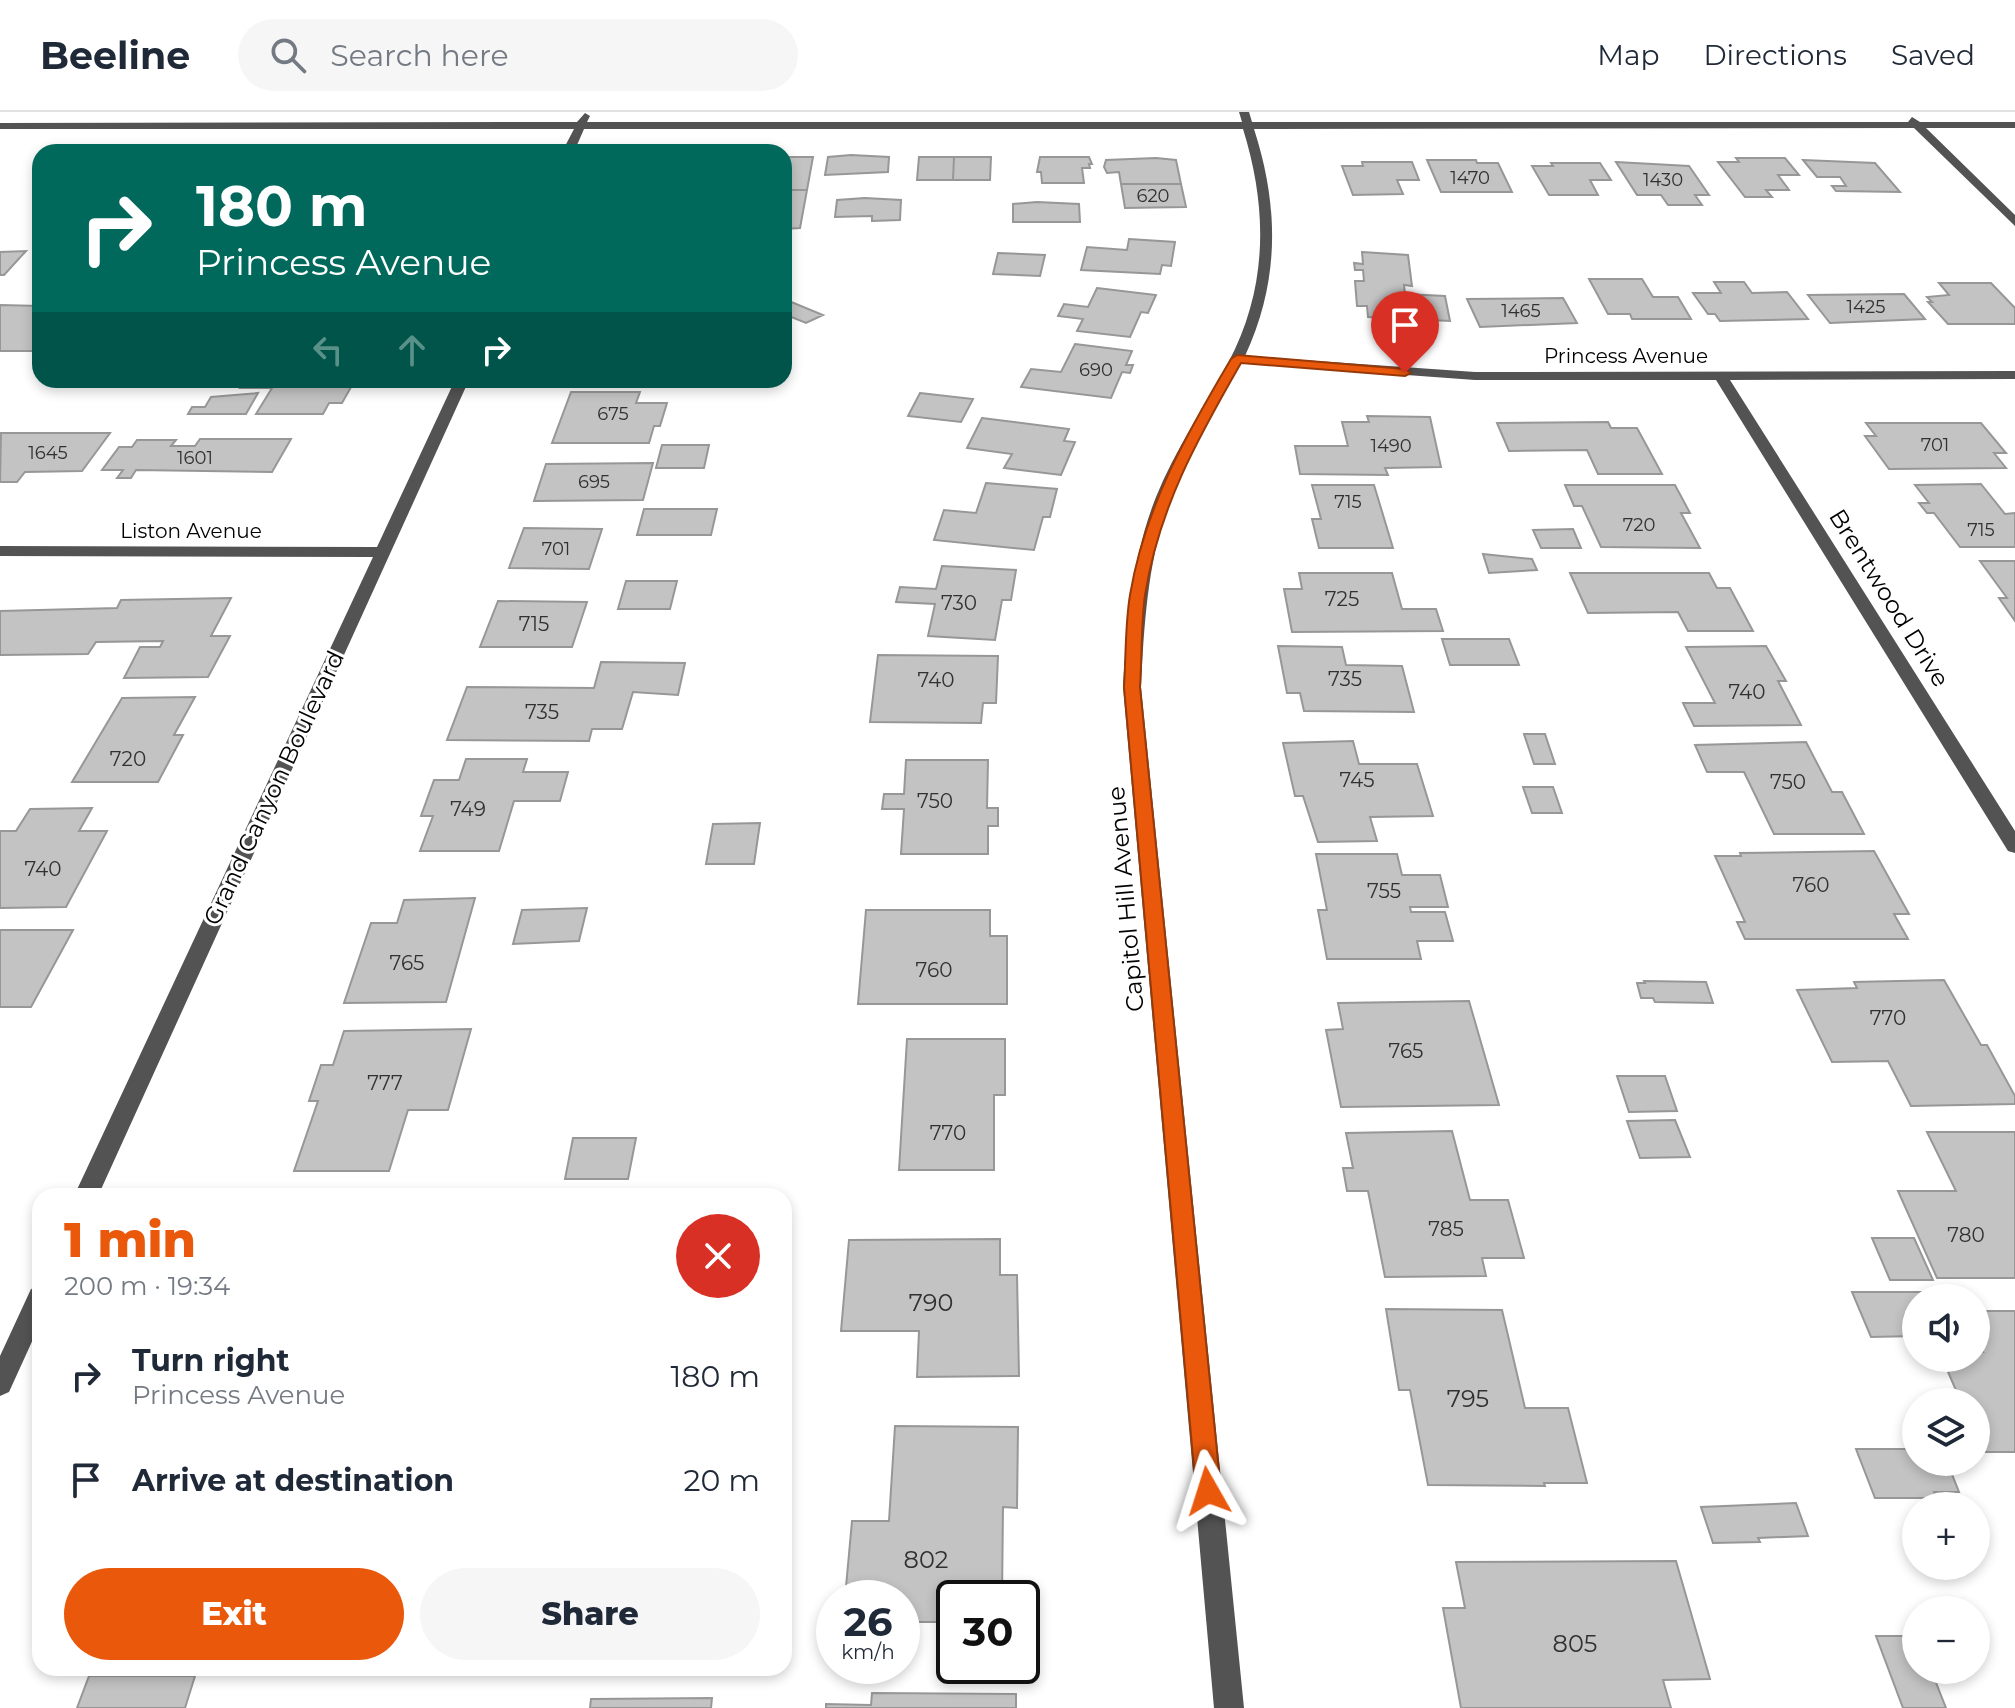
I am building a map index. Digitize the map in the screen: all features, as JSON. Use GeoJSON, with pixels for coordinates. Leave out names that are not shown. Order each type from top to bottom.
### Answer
{"type":"FeatureCollection","features":[{"type":"Feature","properties":{"kind":"street"},"geometry":{"type":"LineString","coordinates":[[572,144],[587,112]]}},
{"type":"Feature","properties":{"kind":"street"},"geometry":{"type":"LineString","coordinates":[[1903,112],[2015,222]]}},
{"type":"Feature","properties":{"kind":"street"},"geometry":{"type":"LineString","coordinates":[[0,126],[581,125],[1246,118],[2015,125]]}},
{"type":"Feature","properties":{"kind":"street","name":"Capitol Hill Avenue"},"geometry":{"type":"LineString","coordinates":[[1229,1708],[1132,687],[1138,596],[1156,517],[1184,450],[1237,359],[1258,309],[1268,256],[1263,179],[1246,118]]}},
{"type":"Feature","properties":{"kind":"street","name":"Princess Avenue"},"geometry":{"type":"LineString","coordinates":[[1237,359],[1475,376],[2015,375]]}},
{"type":"Feature","properties":{"kind":"street","name":"Brentwood Drive"},"geometry":{"type":"LineString","coordinates":[[1721,376],[2015,846]]}},
{"type":"Feature","properties":{"kind":"street","name":"Grand Canyon Boulevard"},"geometry":{"type":"LineString","coordinates":[[90,1188],[458,388]]}},
{"type":"Feature","properties":{"kind":"street","name":"Liston Avenue"},"geometry":{"type":"LineString","coordinates":[[0,551],[382,552]]}},
{"type":"Feature","properties":{"kind":"street"},"geometry":{"type":"LineString","coordinates":[[0,1384],[32,1314]]}},
{"type":"Feature","properties":{"kind":"building"},"geometry":{"type":"Polygon","coordinates":[[[792,157],[813,157],[807,190],[792,190],[792,157]]]}},
{"type":"Feature","properties":{"kind":"building"},"geometry":{"type":"Polygon","coordinates":[[[828,157],[889,157],[888,172],[825,175],[828,157]]]}},
{"type":"Feature","properties":{"kind":"building"},"geometry":{"type":"Polygon","coordinates":[[[919,157],[954,157],[953,180],[917,180],[919,157]]]}},
{"type":"Feature","properties":{"kind":"building"},"geometry":{"type":"Polygon","coordinates":[[[954,157],[991,157],[990,180],[953,180],[954,157]]]}},
{"type":"Feature","properties":{"kind":"building"},"geometry":{"type":"Polygon","coordinates":[[[1040,157],[1089,157],[1092,164],[1089,164],[1090,168],[1082,168],[1084,183],[1042,183],[1041,172],[1037,172],[1040,157]]]}},
{"type":"Feature","properties":{"kind":"building"},"geometry":{"type":"Polygon","coordinates":[[[1736,158],[1785,158],[1799,175],[1778,175],[1789,190],[1766,190],[1772,197],[1745,197],[1718,162],[1739,162],[1736,158]]]}},
{"type":"Feature","properties":{"kind":"building"},"geometry":{"type":"Polygon","coordinates":[[[1106,160],[1176,160],[1181,184],[1121,184],[1119,172],[1107,173],[1104,167],[1106,160]]]}},
{"type":"Feature","properties":{"kind":"building"},"geometry":{"type":"Polygon","coordinates":[[[1427,160],[1498,163],[1512,192],[1441,192],[1427,160]]]}},
{"type":"Feature","properties":{"kind":"building"},"geometry":{"type":"Polygon","coordinates":[[[1803,160],[1875,163],[1900,192],[1836,191],[1832,186],[1846,186],[1840,177],[1817,177],[1803,160]]]}},
{"type":"Feature","properties":{"kind":"building"},"geometry":{"type":"Polygon","coordinates":[[[1362,162],[1412,162],[1419,180],[1397,180],[1403,194],[1353,195],[1342,166],[1363,166],[1362,162]]]}},
{"type":"Feature","properties":{"kind":"building"},"geometry":{"type":"Polygon","coordinates":[[[1616,162],[1689,166],[1709,195],[1695,195],[1702,205],[1668,205],[1661,195],[1637,195],[1616,162]]]}},
{"type":"Feature","properties":{"kind":"building"},"geometry":{"type":"Polygon","coordinates":[[[1551,163],[1600,163],[1611,180],[1590,180],[1598,195],[1549,195],[1532,166],[1553,166],[1551,163]]]}},
{"type":"Feature","properties":{"kind":"building"},"geometry":{"type":"Polygon","coordinates":[[[1121,184],[1181,184],[1186,207],[1125,208],[1121,184]]]}},
{"type":"Feature","properties":{"kind":"building"},"geometry":{"type":"Polygon","coordinates":[[[792,190],[807,190],[800,228],[792,228],[792,190]]]}},
{"type":"Feature","properties":{"kind":"building"},"geometry":{"type":"Polygon","coordinates":[[[837,200],[901,200],[900,220],[872,221],[872,216],[835,217],[837,200]]]}},
{"type":"Feature","properties":{"kind":"building"},"geometry":{"type":"Polygon","coordinates":[[[1013,204],[1079,204],[1080,222],[1013,222],[1013,204]]]}},
{"type":"Feature","properties":{"kind":"building"},"geometry":{"type":"Polygon","coordinates":[[[1129,239],[1175,242],[1171,266],[1162,265],[1160,274],[1081,270],[1087,247],[1127,250],[1129,239]]]}},
{"type":"Feature","properties":{"kind":"building"},"geometry":{"type":"Polygon","coordinates":[[[26,251],[4,275],[0,275],[0,252],[26,251]]]}},
{"type":"Feature","properties":{"kind":"building"},"geometry":{"type":"Polygon","coordinates":[[[1362,252],[1408,255],[1412,286],[1404,285],[1405,294],[1445,296],[1450,321],[1368,317],[1367,306],[1357,306],[1355,281],[1364,281],[1363,270],[1355,270],[1354,263],[1363,264],[1362,252]]]}},
{"type":"Feature","properties":{"kind":"building"},"geometry":{"type":"Polygon","coordinates":[[[998,253],[1045,255],[1040,276],[993,274],[998,253]]]}},
{"type":"Feature","properties":{"kind":"building"},"geometry":{"type":"Polygon","coordinates":[[[1589,279],[1642,279],[1653,297],[1678,297],[1691,319],[1632,319],[1630,314],[1608,314],[1589,279]]]}},
{"type":"Feature","properties":{"kind":"building"},"geometry":{"type":"Polygon","coordinates":[[[1714,282],[1744,282],[1752,293],[1787,292],[1808,319],[1720,321],[1715,314],[1708,314],[1693,293],[1721,293],[1714,282]]]}},
{"type":"Feature","properties":{"kind":"building"},"geometry":{"type":"Polygon","coordinates":[[[1939,283],[1991,283],[2015,308],[2015,324],[1948,324],[1928,302],[1932,302],[1927,297],[1949,295],[1939,283]]]}},
{"type":"Feature","properties":{"kind":"building"},"geometry":{"type":"Polygon","coordinates":[[[1097,288],[1156,295],[1148,313],[1141,312],[1130,337],[1077,331],[1083,319],[1058,316],[1064,304],[1088,307],[1097,288]]]}},
{"type":"Feature","properties":{"kind":"building"},"geometry":{"type":"Polygon","coordinates":[[[1904,294],[1925,319],[1830,323],[1808,295],[1904,294]]]}},
{"type":"Feature","properties":{"kind":"building"},"geometry":{"type":"Polygon","coordinates":[[[1563,298],[1577,323],[1480,327],[1467,299],[1563,298]]]}},
{"type":"Feature","properties":{"kind":"building"},"geometry":{"type":"Polygon","coordinates":[[[792,302],[823,315],[806,323],[792,317],[792,302]]]}},
{"type":"Feature","properties":{"kind":"building"},"geometry":{"type":"Polygon","coordinates":[[[0,305],[32,306],[32,351],[0,351],[0,305]]]}},
{"type":"Feature","properties":{"kind":"building"},"geometry":{"type":"Polygon","coordinates":[[[1075,344],[1132,351],[1126,365],[1133,365],[1130,373],[1122,372],[1111,398],[1021,387],[1031,369],[1061,372],[1075,344]]]}},
{"type":"Feature","properties":{"kind":"building"},"geometry":{"type":"Polygon","coordinates":[[[272,388],[350,388],[342,403],[329,403],[323,414],[256,414],[272,388]]]}},
{"type":"Feature","properties":{"kind":"building"},"geometry":{"type":"Polygon","coordinates":[[[571,392],[640,392],[636,403],[667,403],[660,426],[654,426],[649,443],[552,443],[571,392]]]}},
{"type":"Feature","properties":{"kind":"building"},"geometry":{"type":"Polygon","coordinates":[[[258,393],[246,414],[188,414],[192,407],[205,407],[211,397],[258,393]]]}},
{"type":"Feature","properties":{"kind":"building"},"geometry":{"type":"Polygon","coordinates":[[[920,393],[973,399],[961,422],[908,416],[920,393]]]}},
{"type":"Feature","properties":{"kind":"building"},"geometry":{"type":"Polygon","coordinates":[[[1367,416],[1430,417],[1441,467],[1385,468],[1388,475],[1300,474],[1295,446],[1348,446],[1342,422],[1369,422],[1367,416]]]}},
{"type":"Feature","properties":{"kind":"building"},"geometry":{"type":"Polygon","coordinates":[[[982,418],[1069,429],[1064,441],[1075,442],[1061,475],[1004,468],[1012,454],[967,448],[982,418]]]}},
{"type":"Feature","properties":{"kind":"building"},"geometry":{"type":"Polygon","coordinates":[[[1608,422],[1611,428],[1637,428],[1662,474],[1598,474],[1587,450],[1509,451],[1497,423],[1608,422]]]}},
{"type":"Feature","properties":{"kind":"building"},"geometry":{"type":"Polygon","coordinates":[[[1866,423],[1981,423],[2006,453],[1994,453],[2006,468],[1889,469],[1865,436],[1876,436],[1866,423]]]}},
{"type":"Feature","properties":{"kind":"building"},"geometry":{"type":"Polygon","coordinates":[[[1,433],[110,433],[82,471],[25,472],[17,482],[0,482],[1,433]]]}},
{"type":"Feature","properties":{"kind":"building"},"geometry":{"type":"Polygon","coordinates":[[[200,439],[291,439],[272,472],[136,470],[131,478],[117,478],[123,470],[102,470],[119,447],[132,447],[137,440],[176,440],[171,446],[195,446],[200,439]]]}},
{"type":"Feature","properties":{"kind":"building"},"geometry":{"type":"Polygon","coordinates":[[[662,445],[709,445],[704,468],[656,468],[662,445]]]}},
{"type":"Feature","properties":{"kind":"building"},"geometry":{"type":"Polygon","coordinates":[[[653,463],[643,500],[534,501],[546,464],[653,463]]]}},
{"type":"Feature","properties":{"kind":"building"},"geometry":{"type":"Polygon","coordinates":[[[986,483],[1057,489],[1050,517],[1043,517],[1034,550],[934,540],[944,510],[976,513],[986,483]]]}},
{"type":"Feature","properties":{"kind":"building"},"geometry":{"type":"Polygon","coordinates":[[[1981,484],[2005,514],[2015,513],[2015,547],[1960,547],[1934,513],[1927,513],[1919,503],[1929,503],[1915,485],[1981,484]]]}},
{"type":"Feature","properties":{"kind":"building"},"geometry":{"type":"Polygon","coordinates":[[[1312,485],[1374,485],[1393,548],[1319,548],[1312,519],[1321,519],[1312,485]]]}},
{"type":"Feature","properties":{"kind":"building"},"geometry":{"type":"Polygon","coordinates":[[[1565,485],[1675,485],[1690,513],[1681,513],[1700,548],[1601,547],[1582,506],[1574,506],[1565,485]]]}},
{"type":"Feature","properties":{"kind":"building"},"geometry":{"type":"Polygon","coordinates":[[[644,509],[717,509],[711,535],[637,535],[644,509]]]}},
{"type":"Feature","properties":{"kind":"building"},"geometry":{"type":"Polygon","coordinates":[[[524,528],[602,529],[589,569],[509,568],[524,528]]]}},
{"type":"Feature","properties":{"kind":"building"},"geometry":{"type":"Polygon","coordinates":[[[1573,529],[1581,548],[1541,548],[1533,530],[1573,529]]]}},
{"type":"Feature","properties":{"kind":"building"},"geometry":{"type":"Polygon","coordinates":[[[1483,554],[1532,559],[1537,570],[1489,573],[1483,554]]]}},
{"type":"Feature","properties":{"kind":"building"},"geometry":{"type":"Polygon","coordinates":[[[1980,561],[2015,561],[2015,621],[1999,598],[2007,598],[1980,561]]]}},
{"type":"Feature","properties":{"kind":"building"},"geometry":{"type":"Polygon","coordinates":[[[942,566],[1016,570],[1011,600],[1002,600],[995,640],[928,636],[935,604],[896,602],[900,587],[936,589],[942,566]]]}},
{"type":"Feature","properties":{"kind":"building"},"geometry":{"type":"Polygon","coordinates":[[[1299,573],[1392,573],[1402,609],[1436,609],[1443,631],[1292,632],[1284,589],[1302,589],[1299,573]]]}},
{"type":"Feature","properties":{"kind":"building"},"geometry":{"type":"Polygon","coordinates":[[[1570,573],[1709,573],[1717,588],[1730,588],[1753,631],[1688,631],[1678,612],[1588,613],[1570,573]]]}},
{"type":"Feature","properties":{"kind":"building"},"geometry":{"type":"Polygon","coordinates":[[[626,581],[677,581],[670,609],[618,609],[626,581]]]}},
{"type":"Feature","properties":{"kind":"building"},"geometry":{"type":"Polygon","coordinates":[[[231,598],[211,636],[230,636],[208,677],[124,678],[140,647],[160,647],[163,641],[96,642],[88,654],[0,655],[0,611],[117,608],[121,600],[231,598]]]}},
{"type":"Feature","properties":{"kind":"building"},"geometry":{"type":"Polygon","coordinates":[[[498,601],[587,602],[572,647],[480,647],[498,601]]]}},
{"type":"Feature","properties":{"kind":"building"},"geometry":{"type":"Polygon","coordinates":[[[1442,639],[1509,639],[1519,665],[1450,665],[1442,639]]]}},
{"type":"Feature","properties":{"kind":"building"},"geometry":{"type":"Polygon","coordinates":[[[1278,646],[1342,647],[1346,665],[1402,666],[1414,712],[1304,711],[1300,693],[1287,693],[1278,646]]]}},
{"type":"Feature","properties":{"kind":"building"},"geometry":{"type":"Polygon","coordinates":[[[1766,646],[1786,681],[1778,681],[1801,725],[1694,726],[1683,703],[1715,703],[1686,647],[1766,646]]]}},
{"type":"Feature","properties":{"kind":"building"},"geometry":{"type":"Polygon","coordinates":[[[878,655],[998,656],[996,703],[983,703],[981,723],[870,722],[878,655]]]}},
{"type":"Feature","properties":{"kind":"building"},"geometry":{"type":"Polygon","coordinates":[[[601,662],[685,663],[678,695],[633,692],[622,729],[592,729],[589,741],[447,740],[467,687],[594,688],[601,662]]]}},
{"type":"Feature","properties":{"kind":"building"},"geometry":{"type":"Polygon","coordinates":[[[195,697],[174,735],[183,735],[158,782],[72,782],[122,698],[195,697]]]}},
{"type":"Feature","properties":{"kind":"building"},"geometry":{"type":"Polygon","coordinates":[[[1524,734],[1545,734],[1555,764],[1534,764],[1524,734]]]}},
{"type":"Feature","properties":{"kind":"building"},"geometry":{"type":"Polygon","coordinates":[[[1353,741],[1359,764],[1417,764],[1433,816],[1370,817],[1377,841],[1318,842],[1303,796],[1295,796],[1283,743],[1353,741]]]}},
{"type":"Feature","properties":{"kind":"building"},"geometry":{"type":"Polygon","coordinates":[[[1806,742],[1832,792],[1842,792],[1864,834],[1774,834],[1744,772],[1707,772],[1695,745],[1806,742]]]}},
{"type":"Feature","properties":{"kind":"building"},"geometry":{"type":"Polygon","coordinates":[[[466,759],[527,759],[523,772],[568,772],[560,801],[514,801],[499,851],[420,851],[433,816],[421,816],[434,780],[459,780],[466,759]]]}},
{"type":"Feature","properties":{"kind":"building"},"geometry":{"type":"Polygon","coordinates":[[[906,760],[988,760],[987,808],[998,808],[998,826],[988,826],[988,854],[901,854],[904,809],[882,809],[884,794],[904,794],[906,760]]]}},
{"type":"Feature","properties":{"kind":"building"},"geometry":{"type":"Polygon","coordinates":[[[1523,787],[1553,787],[1562,813],[1532,813],[1523,787]]]}},
{"type":"Feature","properties":{"kind":"building"},"geometry":{"type":"Polygon","coordinates":[[[92,808],[79,831],[107,831],[66,907],[0,908],[0,831],[16,831],[30,809],[92,808]]]}},
{"type":"Feature","properties":{"kind":"building"},"geometry":{"type":"Polygon","coordinates":[[[760,823],[754,864],[706,864],[713,824],[760,823]]]}},
{"type":"Feature","properties":{"kind":"building"},"geometry":{"type":"Polygon","coordinates":[[[1874,851],[1909,914],[1894,914],[1908,939],[1745,939],[1737,922],[1745,922],[1715,856],[1741,856],[1740,853],[1874,851]]]}},
{"type":"Feature","properties":{"kind":"building"},"geometry":{"type":"Polygon","coordinates":[[[1316,854],[1397,854],[1402,875],[1440,875],[1448,907],[1410,907],[1411,912],[1445,912],[1453,941],[1417,941],[1421,959],[1327,959],[1318,910],[1327,910],[1316,854]]]}},
{"type":"Feature","properties":{"kind":"building"},"geometry":{"type":"Polygon","coordinates":[[[475,898],[446,1002],[344,1003],[371,923],[397,923],[404,900],[475,898]]]}},
{"type":"Feature","properties":{"kind":"building"},"geometry":{"type":"Polygon","coordinates":[[[587,908],[579,941],[513,944],[522,910],[587,908]]]}},
{"type":"Feature","properties":{"kind":"building"},"geometry":{"type":"Polygon","coordinates":[[[866,910],[990,910],[990,936],[1007,936],[1007,1004],[858,1004],[866,910]]]}},
{"type":"Feature","properties":{"kind":"building"},"geometry":{"type":"Polygon","coordinates":[[[0,930],[73,930],[31,1007],[0,1007],[0,930]]]}},
{"type":"Feature","properties":{"kind":"building"},"geometry":{"type":"Polygon","coordinates":[[[1944,980],[1981,1045],[1987,1045],[2015,1096],[2015,1104],[1911,1106],[1888,1061],[1832,1062],[1797,990],[1857,988],[1854,982],[1944,980]]]}},
{"type":"Feature","properties":{"kind":"building"},"geometry":{"type":"Polygon","coordinates":[[[1706,982],[1713,1003],[1655,1002],[1653,998],[1641,998],[1637,983],[1706,982]]]}},
{"type":"Feature","properties":{"kind":"building"},"geometry":{"type":"Polygon","coordinates":[[[1469,1001],[1499,1105],[1341,1107],[1326,1030],[1343,1029],[1338,1003],[1469,1001]]]}},
{"type":"Feature","properties":{"kind":"building"},"geometry":{"type":"Polygon","coordinates":[[[471,1029],[448,1110],[408,1110],[389,1171],[294,1171],[318,1101],[309,1101],[321,1065],[333,1065],[344,1031],[471,1029]]]}},
{"type":"Feature","properties":{"kind":"building"},"geometry":{"type":"Polygon","coordinates":[[[907,1039],[1005,1039],[1005,1095],[994,1095],[994,1170],[899,1170],[907,1039]]]}},
{"type":"Feature","properties":{"kind":"building"},"geometry":{"type":"Polygon","coordinates":[[[1617,1076],[1665,1076],[1677,1111],[1629,1112],[1617,1076]]]}},
{"type":"Feature","properties":{"kind":"building"},"geometry":{"type":"Polygon","coordinates":[[[1675,1120],[1690,1157],[1640,1158],[1627,1121],[1675,1120]]]}},
{"type":"Feature","properties":{"kind":"building"},"geometry":{"type":"Polygon","coordinates":[[[1452,1131],[1470,1200],[1508,1200],[1524,1258],[1482,1258],[1486,1276],[1385,1277],[1368,1191],[1347,1191],[1343,1168],[1353,1168],[1346,1133],[1452,1131]]]}},
{"type":"Feature","properties":{"kind":"building"},"geometry":{"type":"Polygon","coordinates":[[[1927,1132],[2015,1132],[2015,1278],[1937,1278],[1898,1191],[1956,1191],[1927,1132]]]}},
{"type":"Feature","properties":{"kind":"building"},"geometry":{"type":"Polygon","coordinates":[[[573,1138],[636,1138],[628,1179],[565,1179],[573,1138]]]}},
{"type":"Feature","properties":{"kind":"building"},"geometry":{"type":"Polygon","coordinates":[[[1872,1238],[1914,1238],[1933,1280],[1890,1280],[1872,1238]]]}},
{"type":"Feature","properties":{"kind":"building"},"geometry":{"type":"Polygon","coordinates":[[[1000,1239],[1000,1275],[1017,1275],[1019,1376],[917,1377],[919,1331],[841,1331],[849,1240],[1000,1239]]]}},
{"type":"Feature","properties":{"kind":"building"},"geometry":{"type":"Polygon","coordinates":[[[1852,1292],[1902,1292],[1902,1336],[1871,1337],[1852,1292]]]}},
{"type":"Feature","properties":{"kind":"building"},"geometry":{"type":"Polygon","coordinates":[[[1386,1309],[1502,1310],[1525,1408],[1568,1408],[1587,1483],[1544,1483],[1545,1486],[1428,1485],[1410,1390],[1399,1390],[1386,1309]]]}},
{"type":"Feature","properties":{"kind":"building"},"geometry":{"type":"Polygon","coordinates":[[[1990,1311],[2015,1311],[2015,1452],[1990,1452],[1990,1388],[1955,1388],[1948,1372],[1990,1372],[1990,1311]]]}},
{"type":"Feature","properties":{"kind":"building"},"geometry":{"type":"Polygon","coordinates":[[[895,1426],[1018,1427],[1017,1508],[1003,1507],[1002,1580],[936,1580],[936,1622],[920,1622],[920,1580],[847,1580],[852,1521],[889,1521],[895,1426]]]}},
{"type":"Feature","properties":{"kind":"building"},"geometry":{"type":"Polygon","coordinates":[[[1856,1449],[1902,1449],[1902,1476],[1953,1476],[1959,1492],[1902,1492],[1902,1498],[1875,1498],[1856,1449]]]}},
{"type":"Feature","properties":{"kind":"building"},"geometry":{"type":"Polygon","coordinates":[[[1796,1503],[1808,1536],[1758,1538],[1760,1542],[1713,1543],[1701,1507],[1796,1503]]]}},
{"type":"Feature","properties":{"kind":"building"},"geometry":{"type":"Polygon","coordinates":[[[1676,1561],[1710,1679],[1663,1680],[1671,1708],[1461,1708],[1443,1608],[1465,1608],[1456,1562],[1676,1561]]]}},
{"type":"Feature","properties":{"kind":"building"},"geometry":{"type":"Polygon","coordinates":[[[1876,1636],[1902,1636],[1902,1684],[1937,1684],[1946,1708],[1903,1708],[1876,1636]]]}},
{"type":"Feature","properties":{"kind":"building"},"geometry":{"type":"Polygon","coordinates":[[[89,1676],[195,1676],[185,1708],[77,1708],[89,1676]]]}},
{"type":"Feature","properties":{"kind":"building"},"geometry":{"type":"Polygon","coordinates":[[[872,1693],[1016,1694],[1016,1708],[826,1708],[826,1704],[871,1705],[872,1693]]]}},
{"type":"Feature","properties":{"kind":"building"},"geometry":{"type":"Polygon","coordinates":[[[712,1698],[711,1708],[590,1708],[591,1699],[712,1698]]]}},
{"type":"Feature","properties":{"kind":"route"},"geometry":{"type":"LineString","coordinates":[[1208,1491],[1132,687],[1138,596],[1156,517],[1184,450],[1237,359],[1405,373]]}}]}
